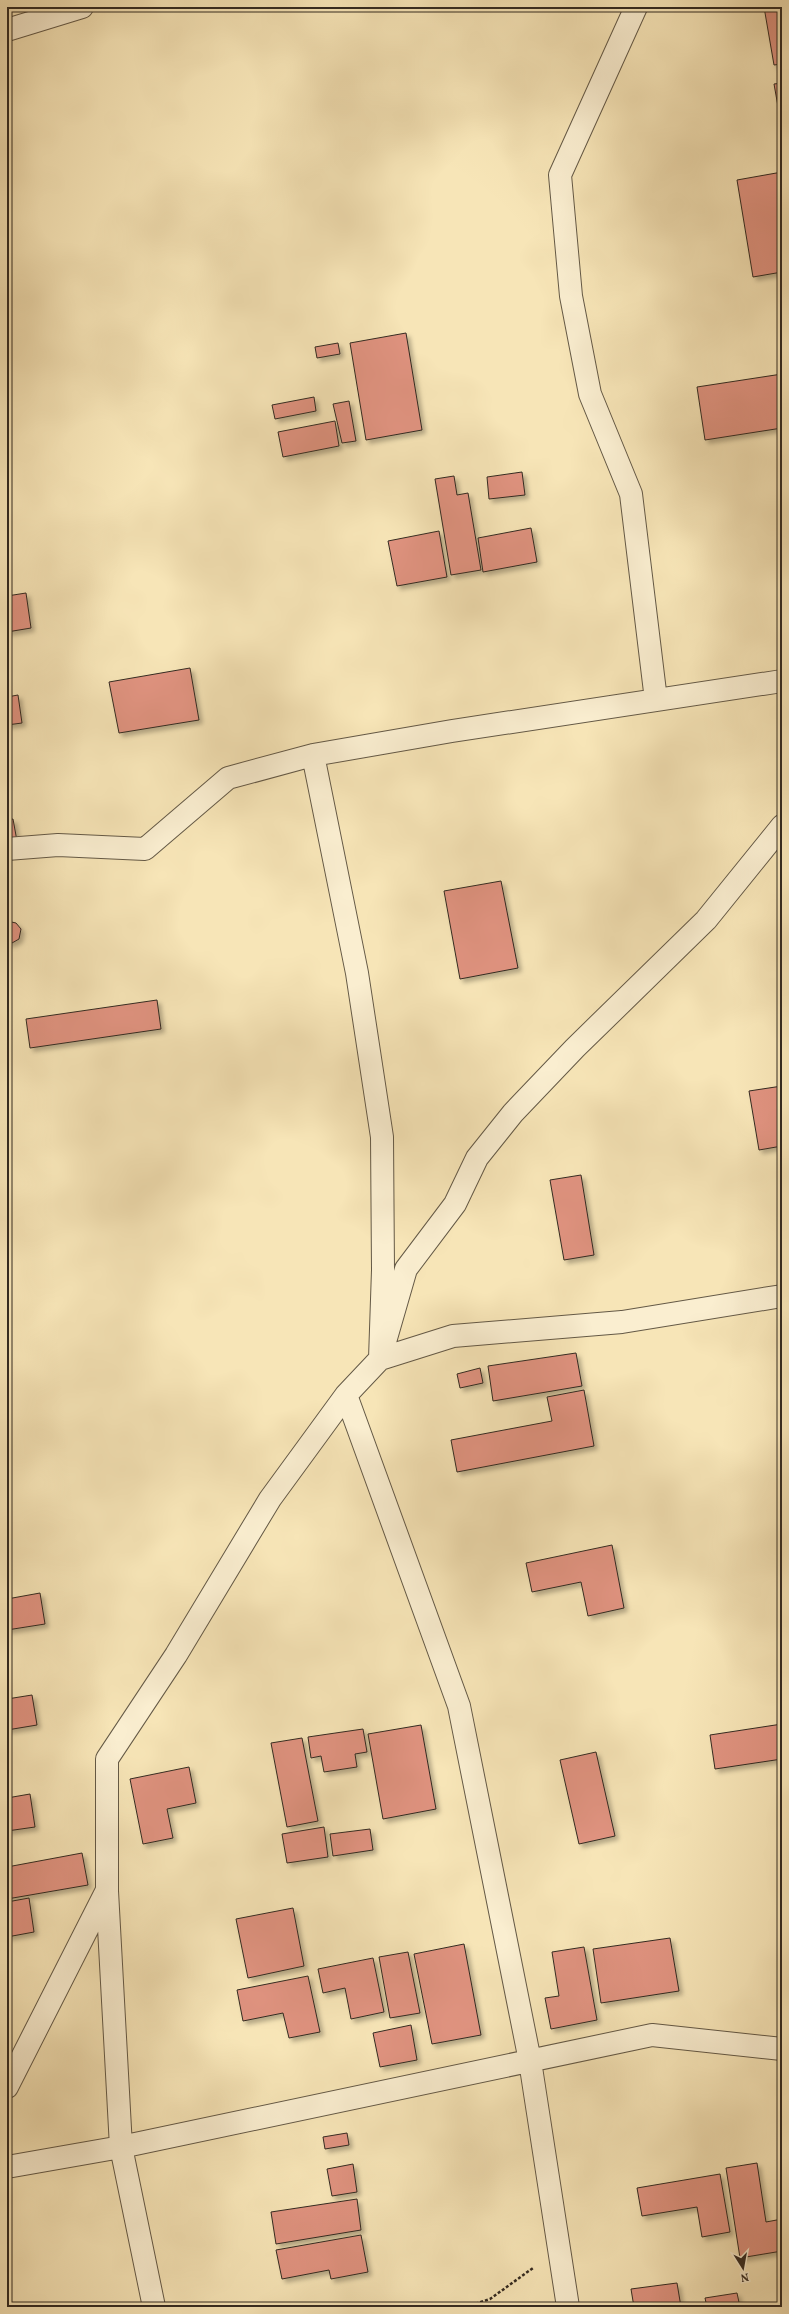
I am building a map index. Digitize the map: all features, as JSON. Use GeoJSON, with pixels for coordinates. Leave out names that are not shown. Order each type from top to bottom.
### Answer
{"type":"FeatureCollection","features":[{"type":"Feature","properties":{"kind":"street"},"geometry":{"type":"LineString","coordinates":[[7,30],[82,7]]}},
{"type":"Feature","properties":{"kind":"street"},"geometry":{"type":"LineString","coordinates":[[636,7],[560,175],[571,296],[590,394],[631,494],[656,700]]}},
{"type":"Feature","properties":{"kind":"street"},"geometry":{"type":"LineString","coordinates":[[7,849],[58,845],[145,849],[228,778],[314,755],[452,731],[782,681]]}},
{"type":"Feature","properties":{"kind":"street"},"geometry":{"type":"LineString","coordinates":[[314,755],[357,973],[382,1138],[383,1270],[380,1359]]}},
{"type":"Feature","properties":{"kind":"street"},"geometry":{"type":"LineString","coordinates":[[154,2307],[121,2148],[107,1891],[107,1759],[176,1655],[270,1499],[346,1394],[380,1359],[406,1269],[455,1204],[477,1158],[513,1113],[570,1054],[706,920],[782,826]]}},
{"type":"Feature","properties":{"kind":"street"},"geometry":{"type":"LineString","coordinates":[[380,1359],[453,1336],[622,1322],[782,1296]]}},
{"type":"Feature","properties":{"kind":"street"},"geometry":{"type":"LineString","coordinates":[[346,1394],[460,1706],[530,2061],[568,2307]]}},
{"type":"Feature","properties":{"kind":"street"},"geometry":{"type":"LineString","coordinates":[[7,2087],[107,1891]]}},
{"type":"Feature","properties":{"kind":"street"},"geometry":{"type":"LineString","coordinates":[[7,2167],[121,2148],[652,2035],[782,2049]]}},
{"type":"Feature","properties":{"kind":"path"},"geometry":{"type":"LineString","coordinates":[[466,2307],[490,2299],[560,2249]]}},
{"type":"Feature","properties":{"kind":"building"},"geometry":{"type":"Polygon","coordinates":[[[764,7],[782,7],[782,64],[774,65],[764,7]]]}},
{"type":"Feature","properties":{"kind":"building"},"geometry":{"type":"Polygon","coordinates":[[[782,83],[782,129],[774,84],[782,83]]]}},
{"type":"Feature","properties":{"kind":"building"},"geometry":{"type":"Polygon","coordinates":[[[782,172],[782,272],[753,277],[737,180],[782,172]]]}},
{"type":"Feature","properties":{"kind":"building"},"geometry":{"type":"Polygon","coordinates":[[[406,333],[422,430],[366,440],[350,343],[406,333]]]}},
{"type":"Feature","properties":{"kind":"building"},"geometry":{"type":"Polygon","coordinates":[[[338,343],[340,354],[317,358],[315,347],[338,343]]]}},
{"type":"Feature","properties":{"kind":"building"},"geometry":{"type":"Polygon","coordinates":[[[782,374],[782,428],[705,440],[697,387],[782,374]]]}},
{"type":"Feature","properties":{"kind":"building"},"geometry":{"type":"Polygon","coordinates":[[[314,397],[316,411],[275,419],[272,405],[314,397]]]}},
{"type":"Feature","properties":{"kind":"building"},"geometry":{"type":"Polygon","coordinates":[[[349,401],[356,441],[342,443],[333,404],[349,401]]]}},
{"type":"Feature","properties":{"kind":"building"},"geometry":{"type":"Polygon","coordinates":[[[335,421],[339,446],[283,457],[278,432],[335,421]]]}},
{"type":"Feature","properties":{"kind":"building"},"geometry":{"type":"Polygon","coordinates":[[[522,472],[525,495],[489,499],[487,477],[522,472]]]}},
{"type":"Feature","properties":{"kind":"building"},"geometry":{"type":"Polygon","coordinates":[[[454,476],[457,495],[468,493],[481,570],[451,575],[435,479],[454,476]]]}},
{"type":"Feature","properties":{"kind":"building"},"geometry":{"type":"Polygon","coordinates":[[[531,528],[537,562],[483,572],[478,538],[531,528]]]}},
{"type":"Feature","properties":{"kind":"building"},"geometry":{"type":"Polygon","coordinates":[[[439,531],[447,577],[397,586],[388,541],[439,531]]]}},
{"type":"Feature","properties":{"kind":"building"},"geometry":{"type":"Polygon","coordinates":[[[26,593],[31,628],[7,632],[7,596],[26,593]]]}},
{"type":"Feature","properties":{"kind":"building"},"geometry":{"type":"Polygon","coordinates":[[[190,668],[199,720],[119,733],[109,682],[190,668]]]}},
{"type":"Feature","properties":{"kind":"building"},"geometry":{"type":"Polygon","coordinates":[[[18,695],[22,723],[7,725],[7,697],[18,695]]]}},
{"type":"Feature","properties":{"kind":"building"},"geometry":{"type":"Polygon","coordinates":[[[13,819],[17,841],[7,843],[7,820],[13,819]]]}},
{"type":"Feature","properties":{"kind":"building"},"geometry":{"type":"Polygon","coordinates":[[[501,881],[518,968],[460,979],[444,891],[501,881]]]}},
{"type":"Feature","properties":{"kind":"building"},"geometry":{"type":"Polygon","coordinates":[[[7,921],[16,923],[21,929],[19,939],[12,943],[7,943],[7,921]]]}},
{"type":"Feature","properties":{"kind":"building"},"geometry":{"type":"Polygon","coordinates":[[[157,1000],[161,1029],[30,1048],[26,1019],[157,1000]]]}},
{"type":"Feature","properties":{"kind":"building"},"geometry":{"type":"Polygon","coordinates":[[[782,1086],[782,1146],[759,1150],[749,1091],[782,1086]]]}},
{"type":"Feature","properties":{"kind":"building"},"geometry":{"type":"Polygon","coordinates":[[[581,1175],[594,1255],[564,1260],[550,1180],[581,1175]]]}},
{"type":"Feature","properties":{"kind":"building"},"geometry":{"type":"Polygon","coordinates":[[[576,1353],[582,1386],[493,1401],[488,1366],[576,1353]]]}},
{"type":"Feature","properties":{"kind":"building"},"geometry":{"type":"Polygon","coordinates":[[[480,1368],[483,1383],[460,1388],[457,1374],[480,1368]]]}},
{"type":"Feature","properties":{"kind":"building"},"geometry":{"type":"Polygon","coordinates":[[[584,1390],[594,1446],[457,1472],[451,1440],[552,1421],[547,1397],[584,1390]]]}},
{"type":"Feature","properties":{"kind":"building"},"geometry":{"type":"Polygon","coordinates":[[[612,1545],[624,1608],[588,1616],[581,1582],[532,1592],[526,1563],[612,1545]]]}},
{"type":"Feature","properties":{"kind":"building"},"geometry":{"type":"Polygon","coordinates":[[[40,1593],[45,1624],[7,1630],[7,1599],[40,1593]]]}},
{"type":"Feature","properties":{"kind":"building"},"geometry":{"type":"Polygon","coordinates":[[[32,1695],[37,1725],[7,1730],[7,1699],[32,1695]]]}},
{"type":"Feature","properties":{"kind":"building"},"geometry":{"type":"Polygon","coordinates":[[[782,1724],[782,1759],[715,1769],[710,1735],[782,1724]]]}},
{"type":"Feature","properties":{"kind":"building"},"geometry":{"type":"Polygon","coordinates":[[[421,1725],[436,1809],[383,1819],[368,1734],[421,1725]]]}},
{"type":"Feature","properties":{"kind":"building"},"geometry":{"type":"Polygon","coordinates":[[[363,1729],[367,1752],[355,1754],[357,1767],[324,1772],[321,1756],[311,1758],[308,1737],[363,1729]]]}},
{"type":"Feature","properties":{"kind":"building"},"geometry":{"type":"Polygon","coordinates":[[[302,1738],[318,1821],[287,1827],[271,1743],[302,1738]]]}},
{"type":"Feature","properties":{"kind":"building"},"geometry":{"type":"Polygon","coordinates":[[[596,1752],[615,1836],[579,1844],[560,1760],[596,1752]]]}},
{"type":"Feature","properties":{"kind":"building"},"geometry":{"type":"Polygon","coordinates":[[[189,1767],[196,1803],[167,1809],[173,1838],[143,1844],[130,1779],[189,1767]]]}},
{"type":"Feature","properties":{"kind":"building"},"geometry":{"type":"Polygon","coordinates":[[[30,1794],[35,1827],[7,1831],[7,1798],[30,1794]]]}},
{"type":"Feature","properties":{"kind":"building"},"geometry":{"type":"Polygon","coordinates":[[[324,1827],[328,1857],[287,1863],[282,1834],[324,1827]]]}},
{"type":"Feature","properties":{"kind":"building"},"geometry":{"type":"Polygon","coordinates":[[[370,1829],[373,1850],[333,1856],[330,1834],[370,1829]]]}},
{"type":"Feature","properties":{"kind":"building"},"geometry":{"type":"Polygon","coordinates":[[[82,1853],[88,1885],[7,1899],[7,1867],[82,1853]]]}},
{"type":"Feature","properties":{"kind":"building"},"geometry":{"type":"Polygon","coordinates":[[[29,1898],[34,1932],[7,1937],[7,1902],[29,1898]]]}},
{"type":"Feature","properties":{"kind":"building"},"geometry":{"type":"Polygon","coordinates":[[[293,1908],[304,1966],[248,1978],[236,1919],[293,1908]]]}},
{"type":"Feature","properties":{"kind":"building"},"geometry":{"type":"Polygon","coordinates":[[[670,1938],[679,1991],[601,2003],[593,1949],[670,1938]]]}},
{"type":"Feature","properties":{"kind":"building"},"geometry":{"type":"Polygon","coordinates":[[[464,1944],[481,2035],[432,2044],[414,1954],[464,1944]]]}},
{"type":"Feature","properties":{"kind":"building"},"geometry":{"type":"Polygon","coordinates":[[[584,1947],[597,2020],[551,2029],[545,1998],[559,1996],[552,1952],[584,1947]]]}},
{"type":"Feature","properties":{"kind":"building"},"geometry":{"type":"Polygon","coordinates":[[[408,1952],[420,2013],[390,2018],[379,1957],[408,1952]]]}},
{"type":"Feature","properties":{"kind":"building"},"geometry":{"type":"Polygon","coordinates":[[[373,1958],[384,2012],[351,2019],[345,1988],[323,1993],[318,1969],[373,1958]]]}},
{"type":"Feature","properties":{"kind":"building"},"geometry":{"type":"Polygon","coordinates":[[[308,1976],[320,2032],[289,2038],[283,2013],[243,2021],[237,1990],[308,1976]]]}},
{"type":"Feature","properties":{"kind":"building"},"geometry":{"type":"Polygon","coordinates":[[[411,2025],[417,2060],[380,2067],[373,2033],[411,2025]]]}},
{"type":"Feature","properties":{"kind":"building"},"geometry":{"type":"Polygon","coordinates":[[[347,2133],[349,2145],[325,2149],[323,2137],[347,2133]]]}},
{"type":"Feature","properties":{"kind":"building"},"geometry":{"type":"Polygon","coordinates":[[[757,2163],[766,2222],[782,2219],[782,2251],[740,2258],[726,2168],[757,2163]]]}},
{"type":"Feature","properties":{"kind":"building"},"geometry":{"type":"Polygon","coordinates":[[[353,2164],[357,2192],[332,2196],[327,2169],[353,2164]]]}},
{"type":"Feature","properties":{"kind":"building"},"geometry":{"type":"Polygon","coordinates":[[[720,2174],[730,2232],[702,2237],[697,2207],[642,2216],[637,2188],[720,2174]]]}},
{"type":"Feature","properties":{"kind":"building"},"geometry":{"type":"Polygon","coordinates":[[[357,2199],[361,2230],[276,2244],[271,2212],[357,2199]]]}},
{"type":"Feature","properties":{"kind":"building"},"geometry":{"type":"Polygon","coordinates":[[[361,2235],[368,2272],[331,2279],[329,2270],[282,2279],[276,2250],[361,2235]]]}},
{"type":"Feature","properties":{"kind":"building"},"geometry":{"type":"Polygon","coordinates":[[[677,2283],[681,2307],[634,2307],[631,2289],[677,2283]]]}},
{"type":"Feature","properties":{"kind":"building"},"geometry":{"type":"Polygon","coordinates":[[[737,2293],[740,2307],[707,2307],[705,2298],[737,2293]]]}}]}
